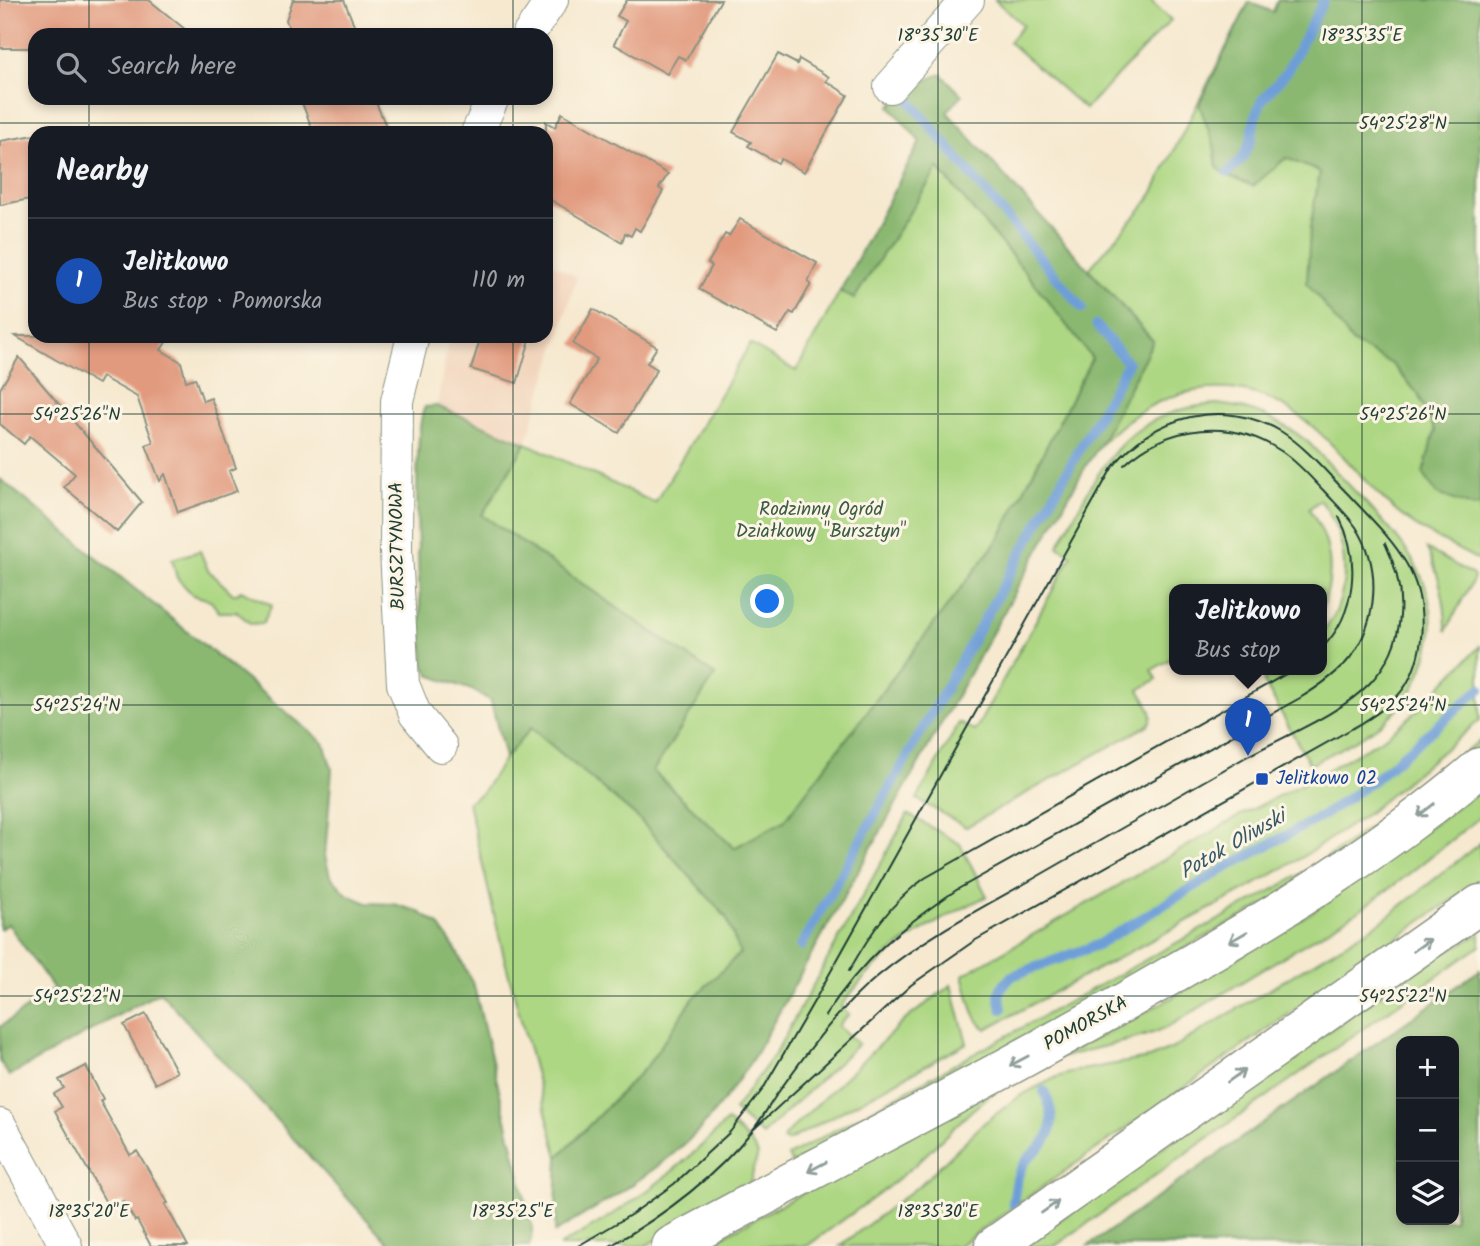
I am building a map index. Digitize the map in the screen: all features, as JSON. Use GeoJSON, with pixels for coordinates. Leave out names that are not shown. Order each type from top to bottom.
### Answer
{"type":"FeatureCollection","features":[{"type":"Feature","properties":{"kind":"street"},"geometry":{"type":"LineString","coordinates":[[533,28],[552,0]]}},
{"type":"Feature","properties":{"kind":"street"},"geometry":{"type":"LineString","coordinates":[[890,87],[968,0]]}},
{"type":"Feature","properties":{"kind":"street"},"geometry":{"type":"LineString","coordinates":[[480,126],[490,105]]}},
{"type":"Feature","properties":{"kind":"street","name":"BURSZTYNOWA"},"geometry":{"type":"LineString","coordinates":[[411,343],[397,401],[396,551],[403,684],[415,714],[442,746]]}},
{"type":"Feature","properties":{"kind":"street","name":"POMORSKA"},"geometry":{"type":"LineString","coordinates":[[671,1246],[1071,1033],[1276,915],[1369,854],[1480,767]]}},
{"type":"Feature","properties":{"kind":"street"},"geometry":{"type":"LineString","coordinates":[[994,1246],[1480,904]]}},
{"type":"Feature","properties":{"kind":"street"},"geometry":{"type":"LineString","coordinates":[[0,1125],[66,1246]]}},
{"type":"Feature","properties":{"kind":"shaded area"},"geometry":{"type":"Polygon","coordinates":[[[553,264],[577,277],[526,443],[437,406],[448,343],[553,343],[553,264]]]}},
{"type":"Feature","properties":{"kind":"green space"},"geometry":{"type":"Polygon","coordinates":[[[995,0],[1150,0],[1171,20],[1085,109],[1009,42],[1023,25],[995,0]]]}},
{"type":"Feature","properties":{"kind":"green space"},"geometry":{"type":"Polygon","coordinates":[[[1278,0],[1480,0],[1480,561],[1406,519],[1306,421],[1280,404],[1253,394],[1226,389],[1199,390],[1172,397],[1147,408],[1122,425],[1100,445],[1153,341],[1089,269],[1149,200],[1249,2],[1273,12],[1278,0]]]}},
{"type":"Feature","properties":{"kind":"green space"},"geometry":{"type":"Polygon","coordinates":[[[1278,0],[1480,0],[1480,505],[1474,507],[1437,494],[1423,473],[1435,431],[1418,394],[1392,364],[1353,343],[1307,283],[1310,228],[1320,172],[1286,158],[1253,186],[1226,175],[1217,167],[1214,145],[1199,104],[1249,2],[1273,12],[1278,0]]]}},
{"type":"Feature","properties":{"kind":"green space"},"geometry":{"type":"Polygon","coordinates":[[[941,74],[962,95],[947,112],[1153,341],[1100,445],[755,1055],[722,1102],[684,1145],[612,1198],[555,1232],[558,1157],[647,1066],[693,999],[740,953],[726,917],[639,819],[531,728],[505,758],[491,701],[472,690],[431,676],[425,667],[417,490],[418,452],[425,407],[437,406],[526,443],[482,515],[715,675],[653,771],[734,848],[784,821],[1000,537],[1092,358],[1027,274],[938,168],[854,299],[840,291],[920,142],[890,106],[917,84],[941,74]]]}},
{"type":"Feature","properties":{"kind":"green space","name":"Rodzinny Ogród Działkowy \"Bursztyn\""},"geometry":{"type":"Polygon","coordinates":[[[938,168],[1027,274],[1092,358],[1000,537],[784,821],[734,848],[653,771],[715,675],[482,515],[526,443],[655,503],[750,344],[796,371],[840,291],[854,299],[938,168]]]}},
{"type":"Feature","properties":{"kind":"green space"},"geometry":{"type":"Polygon","coordinates":[[[1216,404],[1242,408],[1266,416],[1288,428],[1309,443],[1380,518],[1409,554],[1427,593],[1431,636],[1419,677],[1406,699],[1370,732],[1310,765],[1263,680],[1272,675],[1327,675],[1327,627],[1341,595],[1344,566],[1340,538],[1320,500],[1309,509],[1322,533],[1329,557],[1327,592],[1327,584],[1169,584],[1169,660],[1152,670],[1157,679],[1139,690],[1151,712],[1148,725],[966,827],[917,799],[959,723],[975,731],[1072,555],[1058,546],[1101,470],[1116,450],[1135,432],[1157,419],[1183,409],[1216,404]]]}},
{"type":"Feature","properties":{"kind":"green space"},"geometry":{"type":"Polygon","coordinates":[[[0,479],[324,743],[332,769],[325,856],[330,876],[348,895],[367,903],[394,904],[417,911],[438,924],[456,950],[474,986],[532,1227],[529,1246],[391,1246],[160,992],[9,1076],[0,1061],[0,1027],[54,989],[8,924],[0,929],[0,479]]]}},
{"type":"Feature","properties":{"kind":"green space"},"geometry":{"type":"Polygon","coordinates":[[[1427,549],[1474,578],[1446,631],[1441,589],[1427,549]]]}},
{"type":"Feature","properties":{"kind":"green space"},"geometry":{"type":"Polygon","coordinates":[[[200,551],[208,570],[233,594],[241,590],[272,605],[263,623],[251,624],[237,612],[219,612],[210,600],[193,595],[177,578],[172,559],[200,551]]]}},
{"type":"Feature","properties":{"kind":"green space"},"geometry":{"type":"Polygon","coordinates":[[[1480,646],[1480,720],[1367,814],[1301,858],[1243,891],[986,1029],[981,1025],[973,1012],[963,975],[1243,814],[1385,737],[1417,711],[1480,646]]]}},
{"type":"Feature","properties":{"kind":"green space"},"geometry":{"type":"Polygon","coordinates":[[[531,728],[639,819],[726,917],[740,953],[693,999],[647,1066],[558,1157],[504,957],[468,802],[482,793],[505,758],[531,728]]]}},
{"type":"Feature","properties":{"kind":"green space"},"geometry":{"type":"Polygon","coordinates":[[[1480,740],[1480,753],[1309,880],[792,1164],[788,1156],[1302,874],[1415,793],[1480,740]]]}},
{"type":"Feature","properties":{"kind":"green space"},"geometry":{"type":"Polygon","coordinates":[[[1480,790],[1480,817],[1357,912],[1166,1028],[1055,1060],[1179,994],[1312,912],[1480,790]]]}},
{"type":"Feature","properties":{"kind":"green space"},"geometry":{"type":"Polygon","coordinates":[[[908,814],[960,844],[987,896],[924,929],[874,968],[841,1006],[849,1014],[838,1026],[858,1044],[762,1135],[734,1110],[775,1054],[908,814]]]}},
{"type":"Feature","properties":{"kind":"green space"},"geometry":{"type":"Polygon","coordinates":[[[1480,843],[1480,880],[958,1246],[840,1246],[921,1184],[984,1123],[1021,1095],[1076,1071],[1149,1058],[1171,1049],[1382,921],[1480,843]]]}},
{"type":"Feature","properties":{"kind":"green space"},"geometry":{"type":"Polygon","coordinates":[[[1480,934],[1480,946],[1055,1246],[1022,1246],[1430,960],[1480,934]]]}},
{"type":"Feature","properties":{"kind":"green space"},"geometry":{"type":"Polygon","coordinates":[[[1480,970],[1480,1246],[1088,1246],[1480,970]]]}},
{"type":"Feature","properties":{"kind":"green space"},"geometry":{"type":"Polygon","coordinates":[[[951,985],[967,1043],[788,1141],[783,1140],[785,1135],[905,1020],[951,985]]]}},
{"type":"Feature","properties":{"kind":"green space"},"geometry":{"type":"Polygon","coordinates":[[[1001,1086],[916,1164],[807,1246],[704,1246],[1001,1086]]]}},
{"type":"Feature","properties":{"kind":"green space"},"geometry":{"type":"Polygon","coordinates":[[[727,1121],[751,1143],[758,1154],[748,1190],[645,1246],[559,1246],[648,1190],[688,1158],[727,1121]]]}},
{"type":"Feature","properties":{"kind":"building"},"geometry":{"type":"Polygon","coordinates":[[[0,0],[149,0],[183,28],[28,28],[28,48],[0,48],[0,0]]]}},
{"type":"Feature","properties":{"kind":"building"},"geometry":{"type":"Polygon","coordinates":[[[293,0],[344,0],[355,28],[289,28],[286,20],[293,0]]]}},
{"type":"Feature","properties":{"kind":"building"},"geometry":{"type":"Polygon","coordinates":[[[627,0],[721,0],[686,60],[678,56],[667,74],[614,44],[626,21],[617,16],[627,0]]]}},
{"type":"Feature","properties":{"kind":"building"},"geometry":{"type":"Polygon","coordinates":[[[778,54],[797,64],[799,59],[829,77],[826,81],[848,95],[804,172],[781,159],[778,163],[748,146],[751,142],[733,132],[778,54]]]}},
{"type":"Feature","properties":{"kind":"building"},"geometry":{"type":"Polygon","coordinates":[[[303,105],[377,105],[386,126],[311,126],[303,105]]]}},
{"type":"Feature","properties":{"kind":"building"},"geometry":{"type":"Polygon","coordinates":[[[562,113],[668,174],[659,188],[663,191],[640,231],[635,228],[631,236],[625,233],[622,242],[553,201],[553,126],[546,126],[546,122],[555,127],[562,113]]]}},
{"type":"Feature","properties":{"kind":"building"},"geometry":{"type":"Polygon","coordinates":[[[28,136],[28,199],[0,205],[0,141],[28,136]]]}},
{"type":"Feature","properties":{"kind":"building"},"geometry":{"type":"Polygon","coordinates":[[[740,219],[817,263],[808,282],[811,284],[794,314],[790,312],[777,333],[699,289],[712,266],[708,263],[725,234],[729,236],[740,219]]]}},
{"type":"Feature","properties":{"kind":"building"},"geometry":{"type":"Polygon","coordinates":[[[593,309],[657,347],[647,363],[657,369],[619,433],[570,404],[597,359],[573,344],[593,309]]]}},
{"type":"Feature","properties":{"kind":"building"},"geometry":{"type":"Polygon","coordinates":[[[15,336],[28,336],[28,343],[166,343],[161,350],[181,362],[186,381],[195,378],[203,401],[211,398],[236,468],[229,471],[237,491],[178,512],[165,474],[160,481],[146,445],[153,442],[137,397],[102,377],[98,384],[15,336]]]}},
{"type":"Feature","properties":{"kind":"building"},"geometry":{"type":"Polygon","coordinates":[[[479,343],[529,343],[517,383],[471,369],[479,343]]]}},
{"type":"Feature","properties":{"kind":"building"},"geometry":{"type":"Polygon","coordinates":[[[19,357],[142,502],[117,532],[64,487],[75,474],[30,436],[24,444],[0,424],[0,389],[19,357]]]}},
{"type":"Feature","properties":{"kind":"building"},"geometry":{"type":"Polygon","coordinates":[[[146,1014],[177,1072],[155,1084],[124,1025],[146,1014]]]}},
{"type":"Feature","properties":{"kind":"building"},"geometry":{"type":"Polygon","coordinates":[[[86,1066],[103,1099],[100,1101],[130,1155],[137,1151],[168,1203],[165,1204],[188,1246],[151,1246],[123,1201],[109,1208],[55,1111],[62,1107],[54,1094],[64,1088],[59,1080],[86,1066]]]}},
{"type":"Feature","properties":{"kind":"waterway"},"geometry":{"type":"LineString","coordinates":[[1228,173],[1242,159],[1251,141],[1255,117],[1262,100],[1286,73],[1324,0]]}},
{"type":"Feature","properties":{"kind":"waterway"},"geometry":{"type":"LineString","coordinates":[[910,101],[1082,308]]}},
{"type":"Feature","properties":{"kind":"waterway"},"geometry":{"type":"LineString","coordinates":[[801,946],[1128,363],[1096,325]]}},
{"type":"Feature","properties":{"kind":"waterway","name":"Potok Oliwski"},"geometry":{"type":"LineString","coordinates":[[1002,1009],[999,995],[1001,988],[1012,976],[1097,945],[1222,870],[1324,815],[1374,780],[1480,689]]}},
{"type":"Feature","properties":{"kind":"waterway","name":"Potok Oliwski"},"geometry":{"type":"LineString","coordinates":[[1013,1204],[1016,1182],[1022,1167],[1045,1141],[1051,1127],[1050,1106],[1044,1091]]}},
{"type":"Feature","properties":{"kind":"tram line"},"geometry":{"type":"LineString","coordinates":[[578,1246],[632,1214],[674,1184],[730,1132],[763,1089],[1112,468],[1128,450],[1147,435],[1168,424],[1213,414],[1237,415],[1260,421],[1300,445],[1379,527],[1400,553],[1413,577],[1421,608],[1421,640],[1413,671],[1402,691],[1386,707],[1362,723],[974,941],[911,985],[754,1129]]}},
{"type":"Feature","properties":{"kind":"tram line"},"geometry":{"type":"LineString","coordinates":[[825,1016],[869,960],[937,903],[1300,698],[1339,670],[1359,643],[1371,611],[1373,594],[1373,576],[1364,543],[1345,513],[1287,455],[1262,440],[1242,434],[1200,430],[1160,441],[1141,451],[1124,465]]}},
{"type":"Feature","properties":{"kind":"tram line"},"geometry":{"type":"LineString","coordinates":[[1327,642],[1342,619],[1352,586],[1350,550],[1339,517]]}},
{"type":"Feature","properties":{"kind":"tram line"},"geometry":{"type":"LineString","coordinates":[[610,1246],[668,1209],[721,1165],[755,1127],[800,1062],[836,1017],[863,989],[896,962],[973,913],[1246,757],[1328,715],[1370,683],[1391,651],[1400,616],[1398,579],[1385,543]]}},
{"type":"Feature","properties":{"kind":"tram line"},"geometry":{"type":"LineString","coordinates":[[849,971],[882,920],[901,898],[925,878],[1284,675]]}},
{"type":"Feature","properties":{"kind":"place","name":"Jelitkowo"},"geometry":{"type":"Point","coordinates":[1248,756]}},
{"type":"Feature","properties":{"kind":"place","name":"Jelitkowo 02"},"geometry":{"type":"Point","coordinates":[1262,779]}}]}
